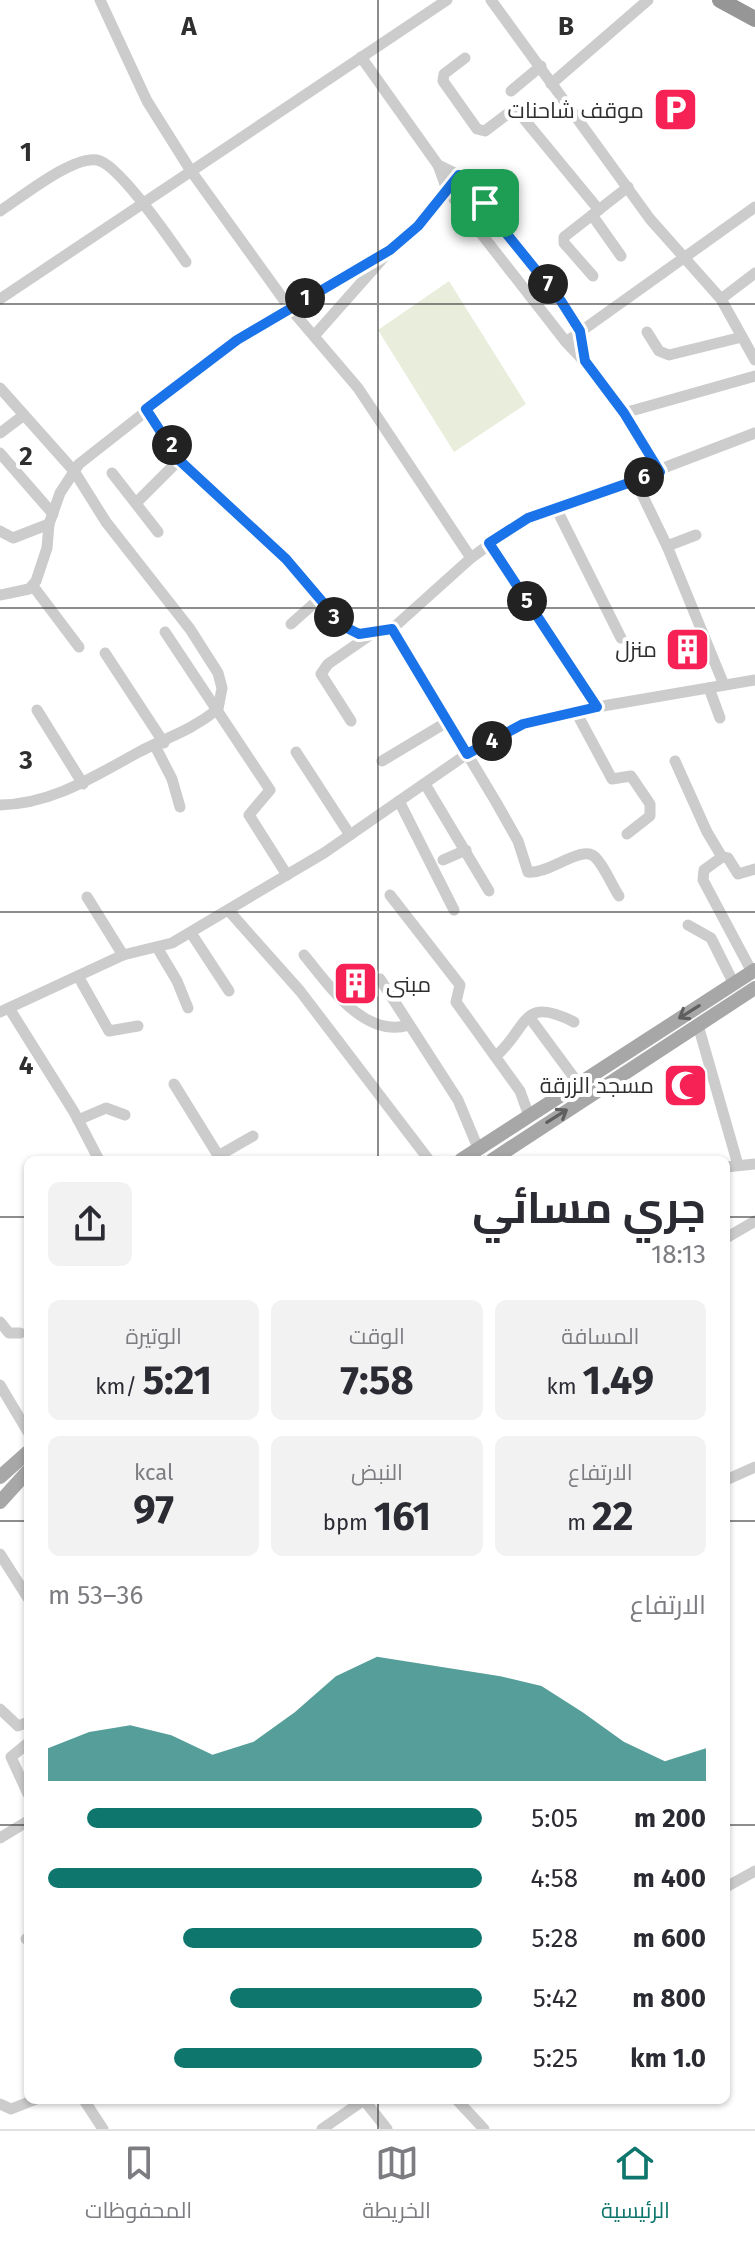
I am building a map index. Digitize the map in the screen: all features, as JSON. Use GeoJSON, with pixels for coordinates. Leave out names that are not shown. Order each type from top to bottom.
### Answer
{"type":"FeatureCollection","features":[{"type":"Feature","properties":{"kind":"highway"},"geometry":{"type":"LineString","coordinates":[[720,0],[755,19]]}},
{"type":"Feature","properties":{"kind":"main road"},"geometry":{"type":"LineString","coordinates":[[467,1156],[753,971]]}},
{"type":"Feature","properties":{"kind":"main road"},"geometry":{"type":"LineString","coordinates":[[498,1156],[755,988]]}},
{"type":"Feature","properties":{"kind":"main road"},"geometry":{"type":"LineString","coordinates":[[0,1502],[3,1482],[24,1457]]}},
{"type":"Feature","properties":{"kind":"main road"},"geometry":{"type":"LineString","coordinates":[[3,1482],[24,1475]]}},
{"type":"Feature","properties":{"kind":"street"},"geometry":{"type":"LineString","coordinates":[[100,0],[147,101],[191,171],[289,307],[358,388],[471,558]]}},
{"type":"Feature","properties":{"kind":"street"},"geometry":{"type":"LineString","coordinates":[[0,299],[447,0]]}},
{"type":"Feature","properties":{"kind":"street"},"geometry":{"type":"LineString","coordinates":[[491,0],[650,219],[721,299],[755,360]]}},
{"type":"Feature","properties":{"kind":"street"},"geometry":{"type":"LineString","coordinates":[[551,84],[648,0]]}},
{"type":"Feature","properties":{"kind":"street"},"geometry":{"type":"LineString","coordinates":[[361,57],[438,165],[447,190],[566,342],[585,361],[624,413],[660,472]]}},
{"type":"Feature","properties":{"kind":"street"},"geometry":{"type":"LineString","coordinates":[[465,58],[444,74],[443,81],[477,129],[485,131],[510,112],[519,113],[595,212],[621,256]]}},
{"type":"Feature","properties":{"kind":"street"},"geometry":{"type":"LineString","coordinates":[[511,91],[541,66]]}},
{"type":"Feature","properties":{"kind":"street"},"geometry":{"type":"LineString","coordinates":[[0,211],[70,166],[95,159],[104,162],[143,203],[186,262]]}},
{"type":"Feature","properties":{"kind":"street"},"geometry":{"type":"LineString","coordinates":[[438,165],[459,175],[485,203],[580,331],[585,361]]}},
{"type":"Feature","properties":{"kind":"street"},"geometry":{"type":"LineString","coordinates":[[314,336],[390,250],[418,226],[459,175]]}},
{"type":"Feature","properties":{"kind":"street"},"geometry":{"type":"LineString","coordinates":[[593,276],[563,240],[628,187]]}},
{"type":"Feature","properties":{"kind":"street"},"geometry":{"type":"LineString","coordinates":[[566,342],[755,207]]}},
{"type":"Feature","properties":{"kind":"street"},"geometry":{"type":"LineString","coordinates":[[33,586],[47,548],[51,519],[74,471],[105,440],[237,340],[390,250]]}},
{"type":"Feature","properties":{"kind":"street"},"geometry":{"type":"LineString","coordinates":[[721,299],[755,273]]}},
{"type":"Feature","properties":{"kind":"street"},"geometry":{"type":"LineString","coordinates":[[647,332],[659,351],[669,355],[742,337]]}},
{"type":"Feature","properties":{"kind":"street"},"geometry":{"type":"LineString","coordinates":[[624,413],[755,376]]}},
{"type":"Feature","properties":{"kind":"street"},"geometry":{"type":"LineString","coordinates":[[0,388],[74,471],[106,522],[190,629],[218,673],[222,688],[218,709],[186,732],[83,784],[32,802],[0,805]]}},
{"type":"Feature","properties":{"kind":"street"},"geometry":{"type":"LineString","coordinates":[[146,409],[179,460],[260,533],[350,632],[392,629],[471,558],[517,524],[755,434]]}},
{"type":"Feature","properties":{"kind":"street"},"geometry":{"type":"LineString","coordinates":[[0,433],[24,415]]}},
{"type":"Feature","properties":{"kind":"street"},"geometry":{"type":"LineString","coordinates":[[0,453],[51,519]]}},
{"type":"Feature","properties":{"kind":"street"},"geometry":{"type":"LineString","coordinates":[[137,502],[179,460]]}},
{"type":"Feature","properties":{"kind":"street"},"geometry":{"type":"LineString","coordinates":[[112,473],[158,532]]}},
{"type":"Feature","properties":{"kind":"street"},"geometry":{"type":"LineString","coordinates":[[635,480],[667,546],[724,685]]}},
{"type":"Feature","properties":{"kind":"street"},"geometry":{"type":"LineString","coordinates":[[556,508],[621,638]]}},
{"type":"Feature","properties":{"kind":"street"},"geometry":{"type":"LineString","coordinates":[[0,531],[13,538],[51,519]]}},
{"type":"Feature","properties":{"kind":"street"},"geometry":{"type":"LineString","coordinates":[[667,546],[696,535]]}},
{"type":"Feature","properties":{"kind":"street"},"geometry":{"type":"LineString","coordinates":[[489,543],[597,707]]}},
{"type":"Feature","properties":{"kind":"street"},"geometry":{"type":"LineString","coordinates":[[0,595],[33,586]]}},
{"type":"Feature","properties":{"kind":"street"},"geometry":{"type":"LineString","coordinates":[[33,586],[79,647]]}},
{"type":"Feature","properties":{"kind":"street"},"geometry":{"type":"LineString","coordinates":[[291,624],[319,599]]}},
{"type":"Feature","properties":{"kind":"street"},"geometry":{"type":"LineString","coordinates":[[392,629],[518,841],[528,872],[547,871],[581,853],[589,853],[596,858],[619,896]]}},
{"type":"Feature","properties":{"kind":"street"},"geometry":{"type":"LineString","coordinates":[[351,721],[321,674],[328,664],[377,631]]}},
{"type":"Feature","properties":{"kind":"street"},"geometry":{"type":"LineString","coordinates":[[165,632],[270,790],[249,815],[287,875]]}},
{"type":"Feature","properties":{"kind":"street"},"geometry":{"type":"LineString","coordinates":[[105,653],[160,744],[180,807]]}},
{"type":"Feature","properties":{"kind":"street"},"geometry":{"type":"LineString","coordinates":[[97,1156],[78,1120],[5,1010],[123,955],[139,949],[158,949],[191,933],[350,835],[467,754],[523,724],[597,707],[755,680]]}},
{"type":"Feature","properties":{"kind":"street"},"geometry":{"type":"LineString","coordinates":[[709,688],[720,718]]}},
{"type":"Feature","properties":{"kind":"street"},"geometry":{"type":"LineString","coordinates":[[37,710],[83,784]]}},
{"type":"Feature","properties":{"kind":"street"},"geometry":{"type":"LineString","coordinates":[[576,712],[612,779],[631,776],[650,804],[650,816],[627,834]]}},
{"type":"Feature","properties":{"kind":"street"},"geometry":{"type":"LineString","coordinates":[[382,761],[447,722]]}},
{"type":"Feature","properties":{"kind":"street"},"geometry":{"type":"LineString","coordinates":[[296,752],[350,835]]}},
{"type":"Feature","properties":{"kind":"street"},"geometry":{"type":"LineString","coordinates":[[675,761],[707,832],[722,857],[728,858],[738,874],[755,869]]}},
{"type":"Feature","properties":{"kind":"street"},"geometry":{"type":"LineString","coordinates":[[425,784],[489,891]]}},
{"type":"Feature","properties":{"kind":"street"},"geometry":{"type":"LineString","coordinates":[[399,801],[454,910]]}},
{"type":"Feature","properties":{"kind":"street"},"geometry":{"type":"LineString","coordinates":[[443,860],[466,850]]}},
{"type":"Feature","properties":{"kind":"street"},"geometry":{"type":"LineString","coordinates":[[722,857],[701,875],[753,971]]}},
{"type":"Feature","properties":{"kind":"street"},"geometry":{"type":"LineString","coordinates":[[390,895],[460,985],[456,1002],[520,1091],[529,1116]]}},
{"type":"Feature","properties":{"kind":"street"},"geometry":{"type":"LineString","coordinates":[[87,897],[123,955]]}},
{"type":"Feature","properties":{"kind":"street"},"geometry":{"type":"LineString","coordinates":[[229,911],[300,991],[426,1156]]}},
{"type":"Feature","properties":{"kind":"street"},"geometry":{"type":"LineString","coordinates":[[688,925],[711,938],[734,984]]}},
{"type":"Feature","properties":{"kind":"street"},"geometry":{"type":"LineString","coordinates":[[191,933],[229,991]]}},
{"type":"Feature","properties":{"kind":"street"},"geometry":{"type":"LineString","coordinates":[[158,949],[177,981],[188,1008]]}},
{"type":"Feature","properties":{"kind":"street"},"geometry":{"type":"LineString","coordinates":[[304,955],[339,997],[367,1019],[388,1029],[409,1025]]}},
{"type":"Feature","properties":{"kind":"street"},"geometry":{"type":"LineString","coordinates":[[78,976],[109,1031],[138,1026]]}},
{"type":"Feature","properties":{"kind":"street"},"geometry":{"type":"LineString","coordinates":[[380,979],[458,1100],[478,1148]]}},
{"type":"Feature","properties":{"kind":"street"},"geometry":{"type":"LineString","coordinates":[[496,1056],[509,1044],[517,1028],[539,1010],[549,1010],[574,1022]]}},
{"type":"Feature","properties":{"kind":"street"},"geometry":{"type":"LineString","coordinates":[[530,1018],[578,1083]]}},
{"type":"Feature","properties":{"kind":"street"},"geometry":{"type":"LineString","coordinates":[[698,1025],[730,1156]]}},
{"type":"Feature","properties":{"kind":"street"},"geometry":{"type":"LineString","coordinates":[[174,1084],[218,1156]]}},
{"type":"Feature","properties":{"kind":"street"},"geometry":{"type":"LineString","coordinates":[[78,1120],[110,1108],[125,1115]]}},
{"type":"Feature","properties":{"kind":"street"},"geometry":{"type":"LineString","coordinates":[[222,1156],[253,1136]]}},
{"type":"Feature","properties":{"kind":"street"},"geometry":{"type":"LineString","coordinates":[[732,1166],[755,1164]]}},
{"type":"Feature","properties":{"kind":"street"},"geometry":{"type":"LineString","coordinates":[[730,1236],[755,1221]]}},
{"type":"Feature","properties":{"kind":"street"},"geometry":{"type":"LineString","coordinates":[[0,1322],[9,1333],[20,1333]]}},
{"type":"Feature","properties":{"kind":"street"},"geometry":{"type":"LineString","coordinates":[[0,1385],[24,1425]]}},
{"type":"Feature","properties":{"kind":"street"},"geometry":{"type":"LineString","coordinates":[[730,1478],[755,1467]]}},
{"type":"Feature","properties":{"kind":"street"},"geometry":{"type":"LineString","coordinates":[[0,1554],[24,1592]]}},
{"type":"Feature","properties":{"kind":"street"},"geometry":{"type":"LineString","coordinates":[[0,1578],[17,1582]]}},
{"type":"Feature","properties":{"kind":"street"},"geometry":{"type":"LineString","coordinates":[[0,1709],[18,1726],[24,1724]]}},
{"type":"Feature","properties":{"kind":"street"},"geometry":{"type":"LineString","coordinates":[[24,1746],[11,1757],[24,1785]]}},
{"type":"Feature","properties":{"kind":"street"},"geometry":{"type":"LineString","coordinates":[[0,1838],[24,1823]]}},
{"type":"Feature","properties":{"kind":"street"},"geometry":{"type":"LineString","coordinates":[[730,1885],[755,1871]]}},
{"type":"Feature","properties":{"kind":"street"},"geometry":{"type":"LineString","coordinates":[[0,2104],[11,2109],[24,2104]]}},
{"type":"Feature","properties":{"kind":"street"},"geometry":{"type":"LineString","coordinates":[[87,2104],[103,2129]]}},
{"type":"Feature","properties":{"kind":"street"},"geometry":{"type":"LineString","coordinates":[[322,2129],[358,2104]]}},
{"type":"Feature","properties":{"kind":"street"},"geometry":{"type":"LineString","coordinates":[[367,2104],[387,2129]]}},
{"type":"Feature","properties":{"kind":"street"},"geometry":{"type":"LineString","coordinates":[[461,2104],[484,2129]]}},
{"type":"Feature","properties":{"kind":"green space"},"geometry":{"type":"Polygon","coordinates":[[[449,281],[526,404],[454,452],[378,330],[449,281]]]}},
{"type":"Feature","properties":{"kind":"place","name":"موقف شاحنات"},"geometry":{"type":"Point","coordinates":[675,110]}},
{"type":"Feature","properties":{"kind":"place","name":"منزل"},"geometry":{"type":"Point","coordinates":[688,649]}},
{"type":"Feature","properties":{"kind":"place","name":"مبنى"},"geometry":{"type":"Point","coordinates":[355,984]}},
{"type":"Feature","properties":{"kind":"place","name":"مسجد الزرقة"},"geometry":{"type":"Point","coordinates":[685,1085]}},
{"type":"Feature","properties":{"kind":"route"},"geometry":{"type":"LineString","coordinates":[[459,175],[485,203],[561,301],[580,331],[585,361],[624,413],[660,472],[528,518],[489,543],[597,707],[523,724],[467,754],[392,629],[359,634],[343,626],[286,559],[179,460],[146,409],[237,340],[390,250],[418,226],[459,175]]}}]}
